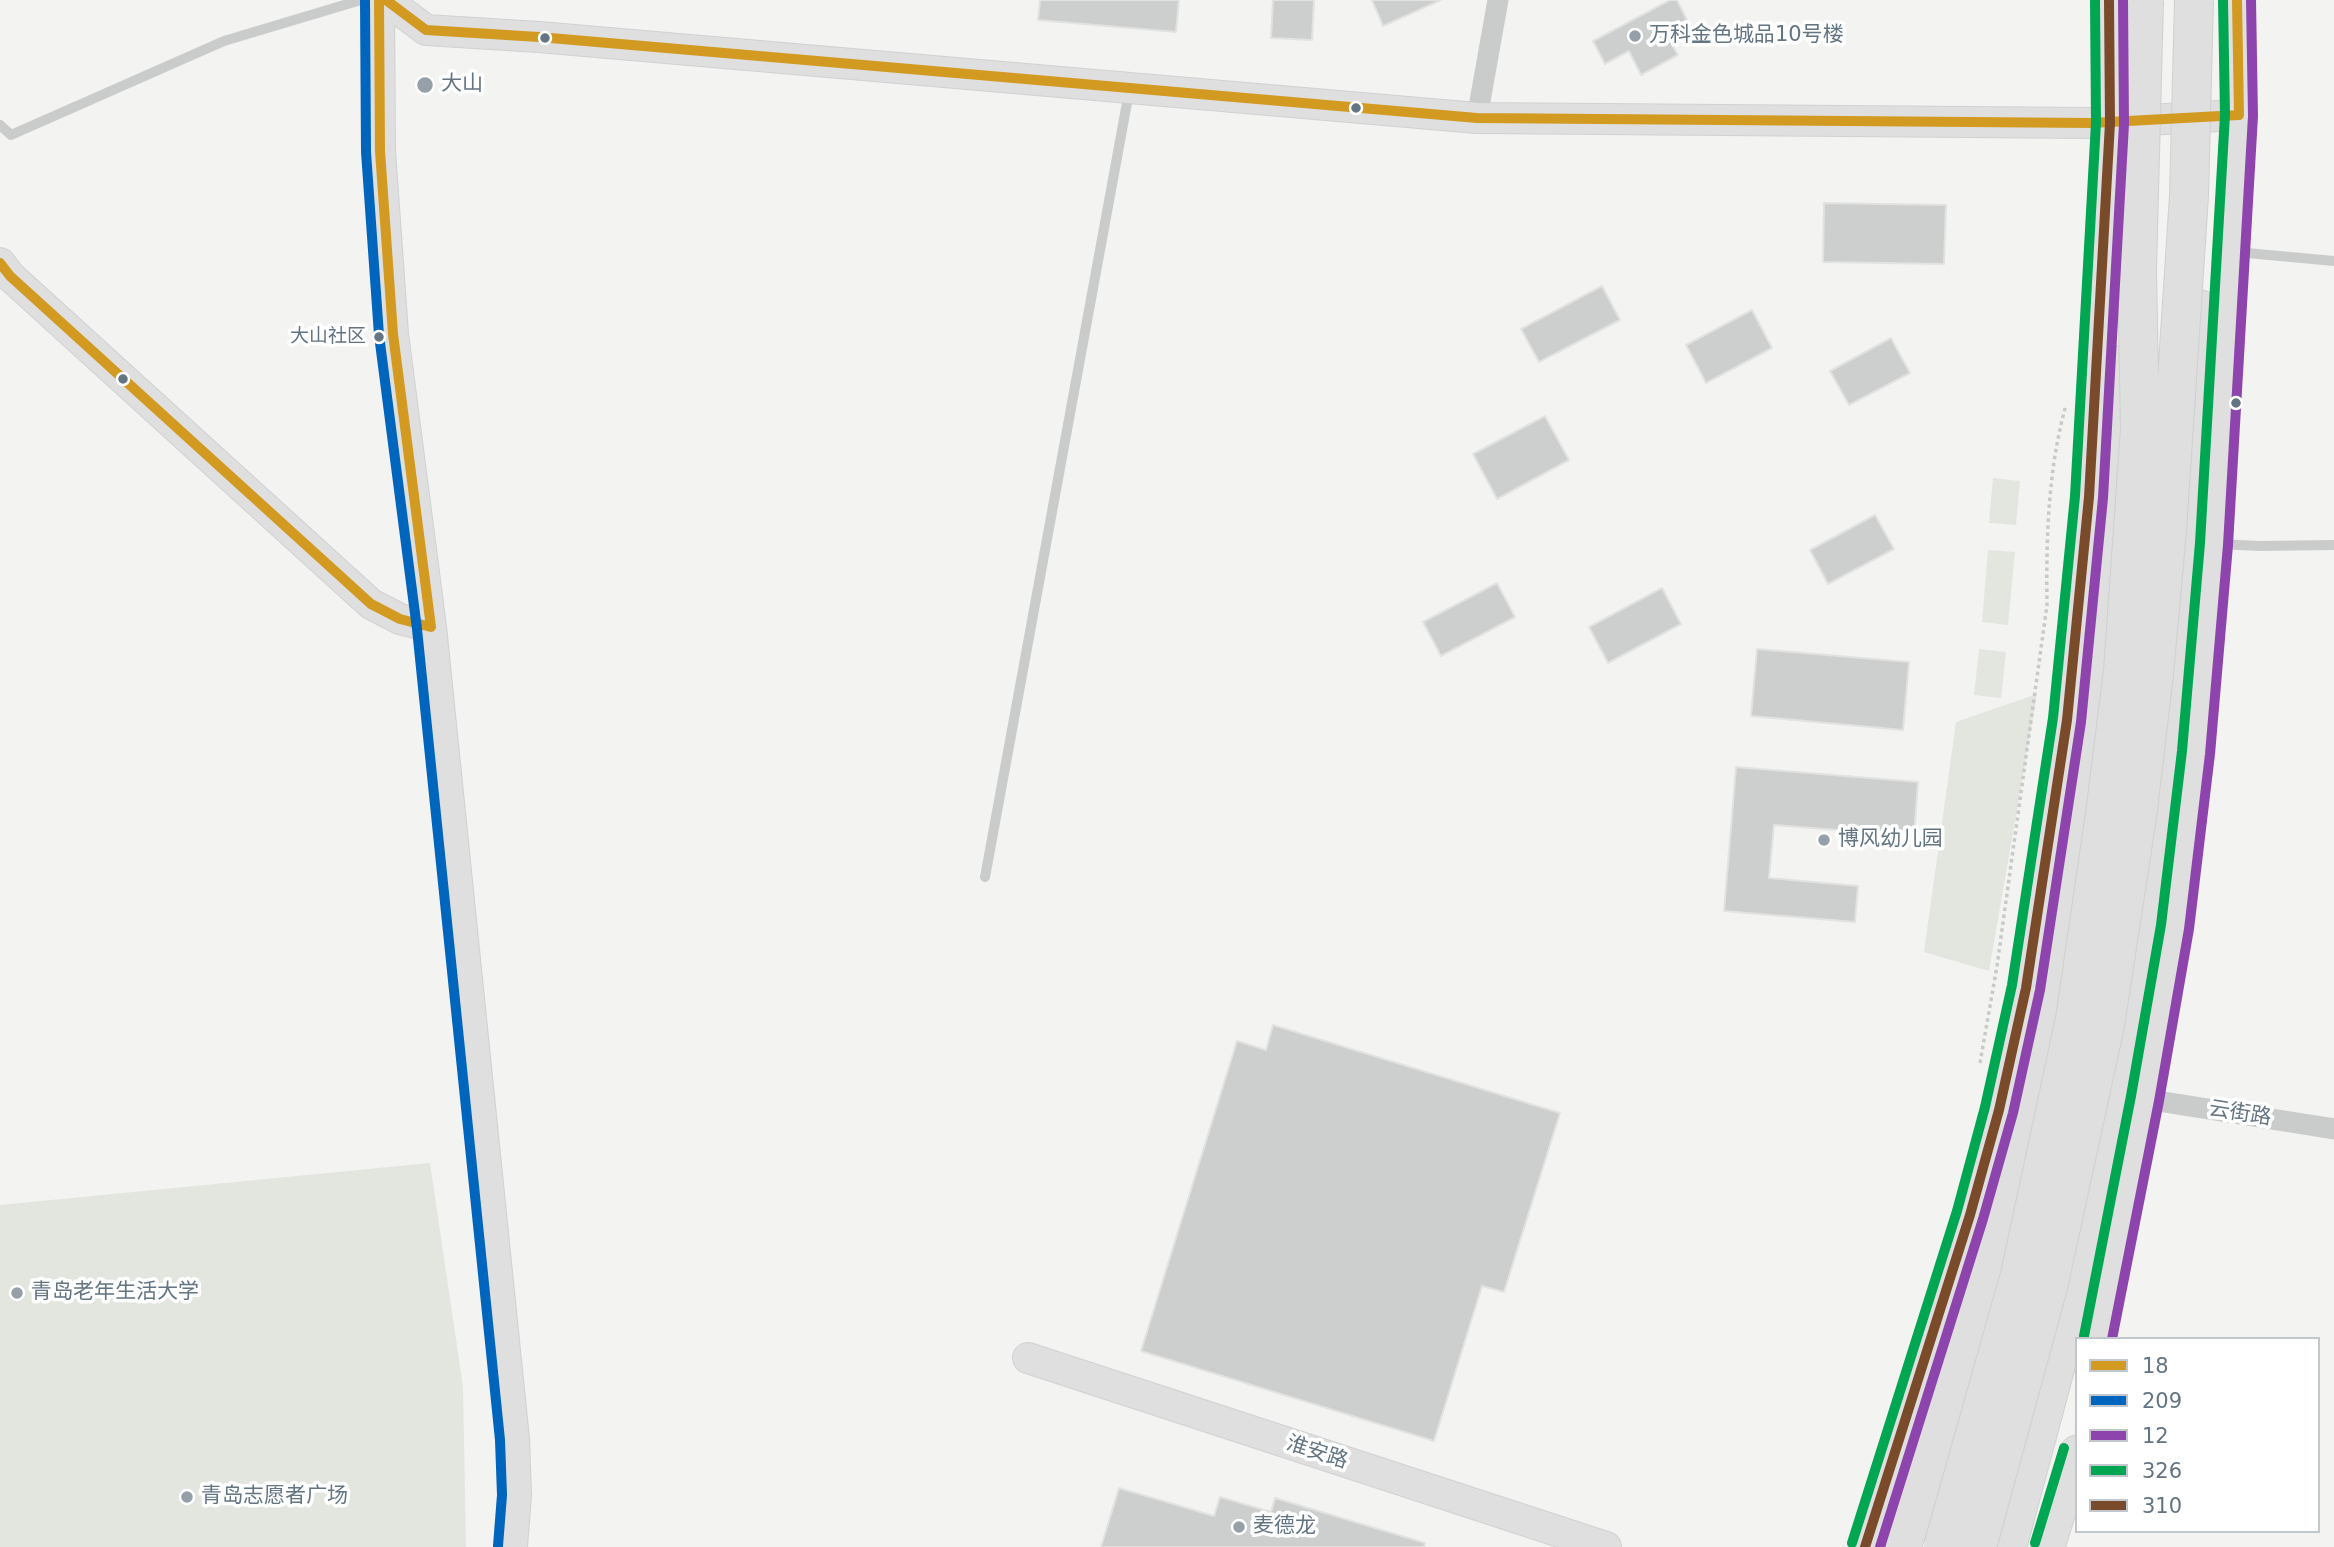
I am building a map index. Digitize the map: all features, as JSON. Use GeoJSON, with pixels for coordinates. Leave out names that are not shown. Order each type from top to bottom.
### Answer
{"type":"FeatureCollection","features":[{"type":"Feature","properties":{"kind":"highway"},"geometry":{"type":"LineString","coordinates":[[1943,1547],[2020,1275],[2075,1019],[2105,814],[2123,671],[2140,429],[2137,270],[2144,0]]}},
{"type":"Feature","properties":{"kind":"highway"},"geometry":{"type":"LineString","coordinates":[[1977,1547],[2048,1287],[2105,1025],[2137,817],[2167,531],[2189,196],[2193,0]]}},
{"type":"Feature","properties":{"kind":"highway"},"geometry":{"type":"LineString","coordinates":[[2007,1547],[2075,1294],[2126,1064],[2166,827],[2191,600],[2199,295],[2189,196]]}},
{"type":"Feature","properties":{"kind":"highway"},"geometry":{"type":"LineString","coordinates":[[1903,1546],[2000,1221],[2046,998],[2099,643],[2110,507],[2137,270]]}},
{"type":"Feature","properties":{"kind":"main road"},"geometry":{"type":"LineString","coordinates":[[1865,1547],[1970,1215],[1999,1110],[2026,988],[2067,720],[2087,523],[2110,123],[2109,0]]}},
{"type":"Feature","properties":{"kind":"main road"},"geometry":{"type":"LineString","coordinates":[[2098,1337],[2145,1099],[2175,927],[2196,752],[2214,544],[2239,115],[2237,0]]}},
{"type":"Feature","properties":{"kind":"main road"},"geometry":{"type":"LineString","coordinates":[[2048,1547],[2075,1459]]}},
{"type":"Feature","properties":{"kind":"street"},"geometry":{"type":"LineString","coordinates":[[379,0],[380,151],[393,334],[431,627],[514,1439],[516,1495],[512,1547]]}},
{"type":"Feature","properties":{"kind":"street"},"geometry":{"type":"LineString","coordinates":[[386,0],[426,30],[539,37],[1477,118],[2110,123],[2239,115]]}},
{"type":"Feature","properties":{"kind":"street"},"geometry":{"type":"LineString","coordinates":[[1477,118],[1498,0]]}},
{"type":"Feature","properties":{"kind":"street"},"geometry":{"type":"LineString","coordinates":[[0,264],[371,604],[400,619],[431,627]]}},
{"type":"Feature","properties":{"kind":"street","name":"云街路"},"geometry":{"type":"LineString","coordinates":[[2145,1099],[2334,1129]]}},
{"type":"Feature","properties":{"kind":"street","name":"淮安路"},"geometry":{"type":"LineString","coordinates":[[1028,1359],[1606,1547]]}},
{"type":"Feature","properties":{"kind":"lane"},"geometry":{"type":"LineString","coordinates":[[0,125],[11,135],[224,41],[361,0]]}},
{"type":"Feature","properties":{"kind":"lane"},"geometry":{"type":"LineString","coordinates":[[985,877],[1130,89]]}},
{"type":"Feature","properties":{"kind":"lane"},"geometry":{"type":"LineString","coordinates":[[2231,252],[2334,261]]}},
{"type":"Feature","properties":{"kind":"lane"},"geometry":{"type":"LineString","coordinates":[[2214,544],[2260,547],[2334,545]]}},
{"type":"Feature","properties":{"kind":"path"},"geometry":{"type":"LineString","coordinates":[[1979,1073],[1997,966],[2048,606],[2048,540],[2058,433],[2068,398]]}},
{"type":"Feature","properties":{"kind":"shaded area"},"geometry":{"type":"Polygon","coordinates":[[[1993,478],[2020,481],[2016,525],[1989,523],[1993,478]]]}},
{"type":"Feature","properties":{"kind":"shaded area"},"geometry":{"type":"Polygon","coordinates":[[[1988,550],[2015,552],[2008,625],[1982,622],[1988,550]]]}},
{"type":"Feature","properties":{"kind":"shaded area"},"geometry":{"type":"Polygon","coordinates":[[[1979,649],[2006,652],[2001,698],[1974,695],[1979,649]]]}},
{"type":"Feature","properties":{"kind":"shaded area"},"geometry":{"type":"Polygon","coordinates":[[[2037,694],[1989,971],[1924,952],[1956,722],[2037,694]]]}},
{"type":"Feature","properties":{"kind":"shaded area"},"geometry":{"type":"Polygon","coordinates":[[[430,1163],[463,1387],[466,1547],[0,1547],[0,1205],[430,1163]]]}},
{"type":"Feature","properties":{"kind":"building"},"geometry":{"type":"Polygon","coordinates":[[[1040,0],[1179,0],[1176,32],[1038,20],[1040,0]]]}},
{"type":"Feature","properties":{"kind":"building"},"geometry":{"type":"Polygon","coordinates":[[[1273,0],[1314,0],[1312,40],[1271,38],[1273,0]]]}},
{"type":"Feature","properties":{"kind":"building"},"geometry":{"type":"Polygon","coordinates":[[[1372,0],[1441,0],[1383,26],[1372,0]]]}},
{"type":"Feature","properties":{"kind":"building","name":"万科金色城品10号楼"},"geometry":{"type":"Polygon","coordinates":[[[1670,0],[1677,0],[1687,20],[1665,32],[1678,55],[1641,75],[1629,51],[1605,64],[1593,41],[1670,0]]]}},
{"type":"Feature","properties":{"kind":"building"},"geometry":{"type":"Polygon","coordinates":[[[1824,203],[1946,205],[1944,264],[1823,262],[1824,203]]]}},
{"type":"Feature","properties":{"kind":"building"},"geometry":{"type":"Polygon","coordinates":[[[1602,286],[1620,320],[1539,362],[1521,329],[1602,286]]]}},
{"type":"Feature","properties":{"kind":"building"},"geometry":{"type":"Polygon","coordinates":[[[1752,310],[1772,348],[1706,383],[1686,345],[1752,310]]]}},
{"type":"Feature","properties":{"kind":"building"},"geometry":{"type":"Polygon","coordinates":[[[1891,338],[1910,373],[1849,405],[1830,371],[1891,338]]]}},
{"type":"Feature","properties":{"kind":"building"},"geometry":{"type":"Polygon","coordinates":[[[1545,416],[1569,460],[1497,499],[1473,454],[1545,416]]]}},
{"type":"Feature","properties":{"kind":"building"},"geometry":{"type":"Polygon","coordinates":[[[1875,515],[1894,549],[1828,584],[1810,550],[1875,515]]]}},
{"type":"Feature","properties":{"kind":"building"},"geometry":{"type":"Polygon","coordinates":[[[1497,583],[1515,617],[1441,656],[1423,622],[1497,583]]]}},
{"type":"Feature","properties":{"kind":"building"},"geometry":{"type":"Polygon","coordinates":[[[1662,588],[1681,624],[1608,663],[1589,627],[1662,588]]]}},
{"type":"Feature","properties":{"kind":"building"},"geometry":{"type":"Polygon","coordinates":[[[1757,649],[1909,662],[1903,730],[1751,716],[1757,649]]]}},
{"type":"Feature","properties":{"kind":"building"},"geometry":{"type":"Polygon","coordinates":[[[1736,767],[1918,782],[1914,836],[1774,825],[1769,878],[1858,886],[1855,922],[1724,911],[1736,767]]]}},
{"type":"Feature","properties":{"kind":"building"},"geometry":{"type":"Polygon","coordinates":[[[1273,1025],[1560,1113],[1504,1292],[1482,1286],[1434,1441],[1141,1351],[1237,1041],[1266,1050],[1273,1025]]]}},
{"type":"Feature","properties":{"kind":"building","name":"麦德龙"},"geometry":{"type":"Polygon","coordinates":[[[1119,1488],[1214,1516],[1220,1497],[1271,1512],[1275,1498],[1425,1543],[1424,1547],[1101,1547],[1119,1488]]]}},
{"type":"Feature","properties":{"kind":"transit line","name":"209"},"geometry":{"type":"LineString","coordinates":[[365,0],[366,152],[379,335],[417,629],[500,1440],[502,1495],[498,1546]]}},
{"type":"Feature","properties":{"kind":"transit line","name":"18"},"geometry":{"type":"LineString","coordinates":[[379,0],[380,151],[393,334],[431,627]]}},
{"type":"Feature","properties":{"kind":"transit line","name":"18"},"geometry":{"type":"LineString","coordinates":[[386,0],[426,30],[539,37],[1477,118],[2091,123],[2239,115],[2237,0]]}},
{"type":"Feature","properties":{"kind":"transit line","name":"326"},"geometry":{"type":"LineString","coordinates":[[1852,1543],[1957,1211],[1985,1107],[2012,985],[2053,718],[2075,496],[2096,123],[2095,0]]}},
{"type":"Feature","properties":{"kind":"transit line","name":"310"},"geometry":{"type":"LineString","coordinates":[[1865,1547],[1970,1215],[1999,1110],[2026,988],[2067,720],[2089,497],[2110,123],[2109,0]]}},
{"type":"Feature","properties":{"kind":"transit line","name":"12"},"geometry":{"type":"LineString","coordinates":[[1880,1547],[1983,1219],[2013,1113],[2040,990],[2081,722],[2103,498],[2124,124],[2123,0]]}},
{"type":"Feature","properties":{"kind":"transit line","name":"326"},"geometry":{"type":"LineString","coordinates":[[2084,1336],[2161,925],[2182,751],[2200,543],[2225,115],[2223,0]]}},
{"type":"Feature","properties":{"kind":"transit line","name":"12"},"geometry":{"type":"LineString","coordinates":[[2112,1337],[2159,1101],[2189,929],[2210,754],[2228,545],[2253,116],[2251,0]]}},
{"type":"Feature","properties":{"kind":"transit line","name":"18"},"geometry":{"type":"LineString","coordinates":[[0,263],[10,276],[371,604],[400,619],[431,627]]}},
{"type":"Feature","properties":{"kind":"transit line","name":"326"},"geometry":{"type":"LineString","coordinates":[[2035,1543],[2064,1448]]}},
{"type":"Feature","properties":{"kind":"place","name":"万科金色城品10号楼"},"geometry":{"type":"Point","coordinates":[1635,36]}},
{"type":"Feature","properties":{"kind":"place","name":"大山"},"geometry":{"type":"Point","coordinates":[425,85]}},
{"type":"Feature","properties":{"kind":"place","name":"大山社区"},"geometry":{"type":"Point","coordinates":[379,337]}},
{"type":"Feature","properties":{"kind":"place","name":"博风幼儿园"},"geometry":{"type":"Point","coordinates":[1824,840]}},
{"type":"Feature","properties":{"kind":"place","name":"青岛老年生活大学"},"geometry":{"type":"Point","coordinates":[17,1293]}},
{"type":"Feature","properties":{"kind":"place","name":"青岛志愿者广场"},"geometry":{"type":"Point","coordinates":[187,1497]}},
{"type":"Feature","properties":{"kind":"place","name":"麦德龙"},"geometry":{"type":"Point","coordinates":[1239,1527]}}]}
